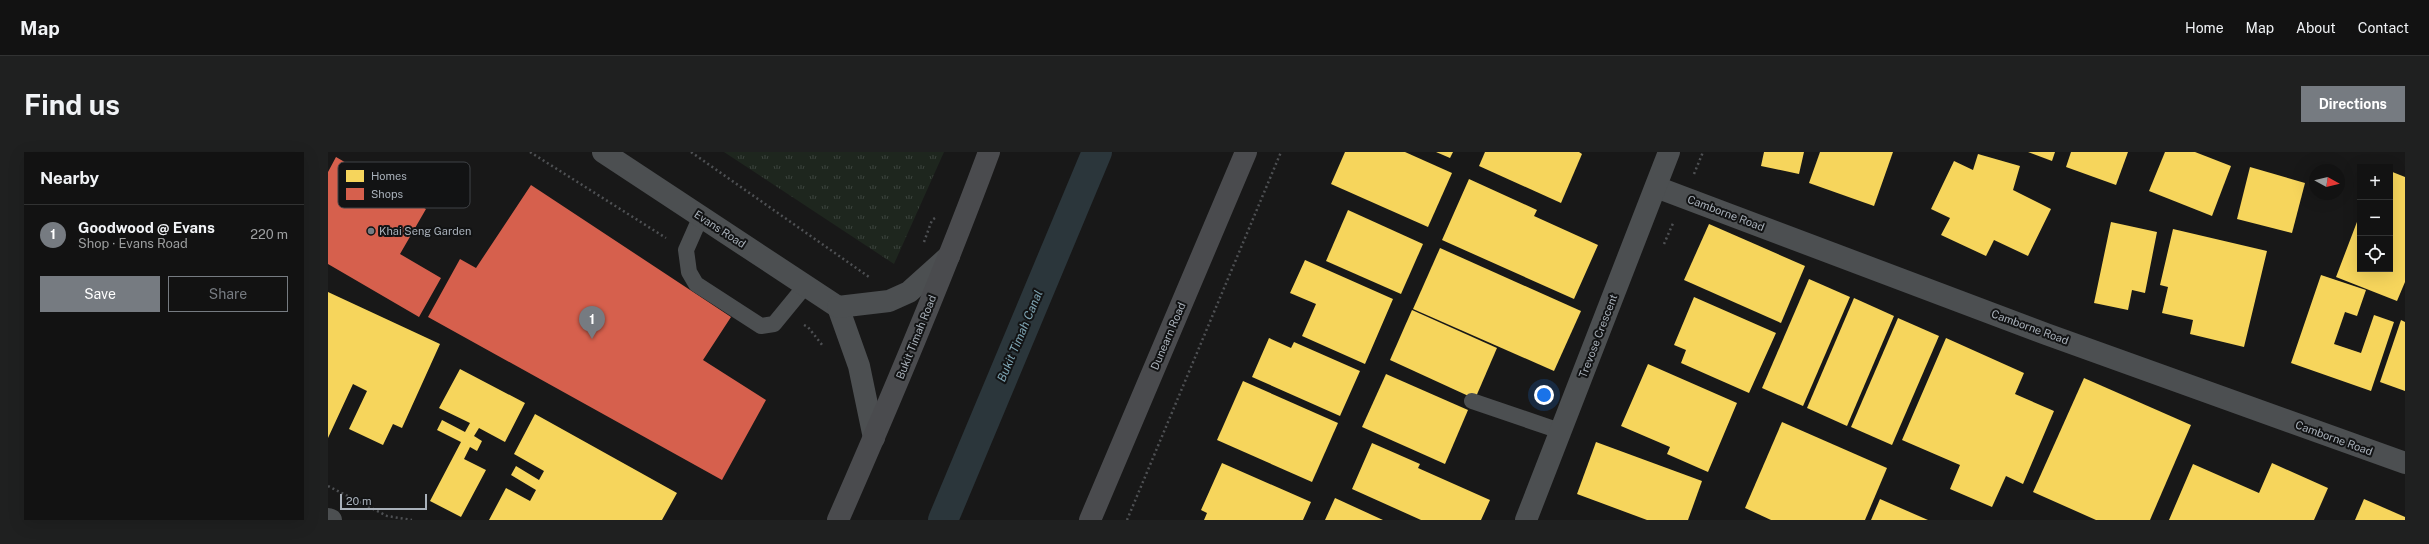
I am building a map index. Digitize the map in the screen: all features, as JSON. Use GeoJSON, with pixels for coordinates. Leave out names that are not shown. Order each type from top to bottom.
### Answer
{"type":"FeatureCollection","features":[{"type":"Feature","properties":{"kind":"highway","name":"Bukit Timah Road"},"geometry":{"type":"LineString","coordinates":[[838,520],[874,438],[949,256],[989,152]]}},
{"type":"Feature","properties":{"kind":"highway","name":"Dunearn Road"},"geometry":{"type":"LineString","coordinates":[[1090,520],[1246,152]]}},
{"type":"Feature","properties":{"kind":"street","name":"Evans Road"},"geometry":{"type":"LineString","coordinates":[[603,152],[838,307]]}},
{"type":"Feature","properties":{"kind":"street","name":"Trevose Crescent"},"geometry":{"type":"LineString","coordinates":[[1526,520],[1669,152]]}},
{"type":"Feature","properties":{"kind":"street","name":"Camborne Road"},"geometry":{"type":"LineString","coordinates":[[1656,187],[2046,334],[2405,463]]}},
{"type":"Feature","properties":{"kind":"street"},"geometry":{"type":"LineString","coordinates":[[874,438],[859,366],[838,307],[889,301],[909,292],[949,256]]}},
{"type":"Feature","properties":{"kind":"lane"},"geometry":{"type":"LineString","coordinates":[[701,216],[686,250],[689,272],[696,284],[760,326],[774,324],[806,285]]}},
{"type":"Feature","properties":{"kind":"lane"},"geometry":{"type":"LineString","coordinates":[[1472,401],[1560,431]]}},
{"type":"Feature","properties":{"kind":"path"},"geometry":{"type":"LineString","coordinates":[[691,152],[860,272],[872,278]]}},
{"type":"Feature","properties":{"kind":"path"},"geometry":{"type":"LineString","coordinates":[[1127,520],[1281,152]]}},
{"type":"Feature","properties":{"kind":"path"},"geometry":{"type":"LineString","coordinates":[[921,249],[932,220],[941,214],[966,213]]}},
{"type":"Feature","properties":{"kind":"path"},"geometry":{"type":"LineString","coordinates":[[328,486],[387,516],[412,520]]}},
{"type":"Feature","properties":{"kind":"green space"},"geometry":{"type":"Polygon","coordinates":[[[724,152],[944,152],[894,264],[724,152]]]}},
{"type":"Feature","properties":{"kind":"building: Homes"},"geometry":{"type":"Polygon","coordinates":[[[1345,152],[1405,152],[1452,173],[1428,227],[1331,184],[1345,152]]]}},
{"type":"Feature","properties":{"kind":"building: Homes"},"geometry":{"type":"Polygon","coordinates":[[[1436,152],[1453,152],[1450,158],[1436,152]]]}},
{"type":"Feature","properties":{"kind":"building: Homes"},"geometry":{"type":"Polygon","coordinates":[[[1485,152],[1579,152],[1582,154],[1561,203],[1479,166],[1485,152]]]}},
{"type":"Feature","properties":{"kind":"building: Homes"},"geometry":{"type":"Polygon","coordinates":[[[1764,152],[1804,152],[1799,174],[1761,166],[1764,152]]]}},
{"type":"Feature","properties":{"kind":"building: Homes"},"geometry":{"type":"Polygon","coordinates":[[[1820,152],[1893,152],[1874,206],[1809,183],[1820,152]]]}},
{"type":"Feature","properties":{"kind":"building: Homes"},"geometry":{"type":"Polygon","coordinates":[[[2028,152],[2055,152],[2052,161],[2028,152]]]}},
{"type":"Feature","properties":{"kind":"building: Homes"},"geometry":{"type":"Polygon","coordinates":[[[2071,152],[2128,152],[2116,185],[2066,167],[2071,152]]]}},
{"type":"Feature","properties":{"kind":"building: Homes"},"geometry":{"type":"Polygon","coordinates":[[[2165,152],[2195,152],[2231,166],[2212,216],[2149,191],[2165,152]]]}},
{"type":"Feature","properties":{"kind":"building: Homes"},"geometry":{"type":"Polygon","coordinates":[[[1978,154],[2020,166],[2013,190],[2051,209],[2028,256],[1994,240],[1986,256],[1941,235],[1950,218],[1931,209],[1954,161],[1973,170],[1978,154]]]}},
{"type":"Feature","properties":{"kind":"building: Homes"},"geometry":{"type":"Polygon","coordinates":[[[2250,167],[2305,183],[2292,233],[2237,219],[2250,167]]]}},
{"type":"Feature","properties":{"kind":"building: Homes"},"geometry":{"type":"Polygon","coordinates":[[[2393,172],[2405,177],[2405,282],[2397,301],[2336,277],[2357,222],[2357,272],[2393,272],[2393,172]]]}},
{"type":"Feature","properties":{"kind":"building: Homes"},"geometry":{"type":"Polygon","coordinates":[[[1469,179],[1537,210],[1534,216],[1598,245],[1574,299],[1442,240],[1469,179]]]}},
{"type":"Feature","properties":{"kind":"building: Homes"},"geometry":{"type":"Polygon","coordinates":[[[1348,210],[1423,244],[1401,294],[1326,261],[1348,210]]]}},
{"type":"Feature","properties":{"kind":"building: Homes"},"geometry":{"type":"Polygon","coordinates":[[[2111,222],[2157,232],[2145,293],[2132,290],[2128,310],[2094,303],[2111,222]]]}},
{"type":"Feature","properties":{"kind":"building: Homes"},"geometry":{"type":"Polygon","coordinates":[[[1709,224],[1805,266],[1781,323],[1684,280],[1709,224]]]}},
{"type":"Feature","properties":{"kind":"building: Homes"},"geometry":{"type":"Polygon","coordinates":[[[2173,229],[2267,251],[2244,347],[2190,334],[2193,320],[2162,313],[2168,287],[2160,285],[2173,229]]]}},
{"type":"Feature","properties":{"kind":"building: Homes"},"geometry":{"type":"Polygon","coordinates":[[[1440,248],[1581,311],[1554,371],[1413,309],[1440,248]]]}},
{"type":"Feature","properties":{"kind":"building: Homes"},"geometry":{"type":"Polygon","coordinates":[[[1305,260],[1393,299],[1365,364],[1302,336],[1316,304],[1290,293],[1305,260]]]}},
{"type":"Feature","properties":{"kind":"building: Homes"},"geometry":{"type":"Polygon","coordinates":[[[2321,275],[2366,290],[2357,316],[2345,312],[2334,344],[2361,353],[2374,315],[2394,322],[2371,391],[2291,363],[2321,275]]]}},
{"type":"Feature","properties":{"kind":"building: Homes"},"geometry":{"type":"Polygon","coordinates":[[[1809,279],[1850,297],[1803,406],[1762,388],[1809,279]]]}},
{"type":"Feature","properties":{"kind":"building: Homes"},"geometry":{"type":"Polygon","coordinates":[[[328,292],[440,344],[402,428],[393,424],[383,445],[349,429],[367,391],[353,384],[328,438],[328,292]]]}},
{"type":"Feature","properties":{"kind":"building: Homes"},"geometry":{"type":"Polygon","coordinates":[[[1694,297],[1776,333],[1749,393],[1681,363],[1686,350],[1674,345],[1694,297]]]}},
{"type":"Feature","properties":{"kind":"building: Homes"},"geometry":{"type":"Polygon","coordinates":[[[1854,298],[1894,316],[1847,426],[1807,408],[1854,298]]]}},
{"type":"Feature","properties":{"kind":"building: Homes"},"geometry":{"type":"Polygon","coordinates":[[[1412,310],[1497,348],[1475,399],[1390,360],[1412,310]]]}},
{"type":"Feature","properties":{"kind":"building: Homes"},"geometry":{"type":"Polygon","coordinates":[[[1898,318],[1939,336],[1892,445],[1851,427],[1898,318]]]}},
{"type":"Feature","properties":{"kind":"building: Homes"},"geometry":{"type":"Polygon","coordinates":[[[2401,320],[2405,322],[2405,391],[2380,382],[2401,320]]]}},
{"type":"Feature","properties":{"kind":"building: Homes"},"geometry":{"type":"Polygon","coordinates":[[[1269,338],[1291,348],[1294,342],[1360,371],[1340,416],[1252,377],[1269,338]]]}},
{"type":"Feature","properties":{"kind":"building: Homes"},"geometry":{"type":"Polygon","coordinates":[[[1946,338],[2024,373],[2015,394],[2054,411],[2023,484],[2006,476],[1992,507],[1950,489],[1960,465],[1902,440],[1946,338]]]}},
{"type":"Feature","properties":{"kind":"building: Homes"},"geometry":{"type":"Polygon","coordinates":[[[1648,364],[1737,403],[1708,472],[1667,454],[1670,447],[1621,426],[1648,364]]]}},
{"type":"Feature","properties":{"kind":"building: Homes"},"geometry":{"type":"Polygon","coordinates":[[[460,369],[525,403],[505,442],[479,428],[474,436],[482,441],[477,451],[470,447],[464,459],[486,470],[461,517],[430,501],[461,442],[437,430],[442,420],[465,432],[470,423],[439,408],[460,369]]]}},
{"type":"Feature","properties":{"kind":"building: Homes"},"geometry":{"type":"Polygon","coordinates":[[[1386,374],[1468,410],[1445,464],[1362,427],[1386,374]]]}},
{"type":"Feature","properties":{"kind":"building: Homes"},"geometry":{"type":"Polygon","coordinates":[[[2084,378],[2191,425],[2150,520],[2096,520],[2033,492],[2084,378]]]}},
{"type":"Feature","properties":{"kind":"building: Homes"},"geometry":{"type":"Polygon","coordinates":[[[1243,381],[1338,423],[1312,482],[1217,440],[1243,381]]]}},
{"type":"Feature","properties":{"kind":"building: Homes"},"geometry":{"type":"Polygon","coordinates":[[[535,414],[677,493],[662,520],[489,520],[506,488],[530,501],[536,490],[511,475],[516,466],[539,480],[544,471],[514,454],[535,414]]]}},
{"type":"Feature","properties":{"kind":"building: Homes"},"geometry":{"type":"Polygon","coordinates":[[[1782,422],[1887,468],[1865,520],[1771,520],[1745,508],[1782,422]]]}},
{"type":"Feature","properties":{"kind":"building: Homes"},"geometry":{"type":"Polygon","coordinates":[[[1596,442],[1702,481],[1688,520],[1647,520],[1577,494],[1596,442]]]}},
{"type":"Feature","properties":{"kind":"building: Homes"},"geometry":{"type":"Polygon","coordinates":[[[1372,443],[1420,464],[1418,468],[1490,500],[1481,520],[1421,520],[1352,489],[1372,443]]]}},
{"type":"Feature","properties":{"kind":"building: Homes"},"geometry":{"type":"Polygon","coordinates":[[[1222,463],[1311,502],[1303,520],[1204,520],[1207,513],[1201,510],[1222,463]]]}},
{"type":"Feature","properties":{"kind":"building: Homes"},"geometry":{"type":"Polygon","coordinates":[[[2272,463],[2328,488],[2314,520],[2169,520],[2193,464],[2259,493],[2272,463]]]}},
{"type":"Feature","properties":{"kind":"building: Homes"},"geometry":{"type":"Polygon","coordinates":[[[1335,498],[1383,520],[1325,520],[1335,498]]]}},
{"type":"Feature","properties":{"kind":"building: Homes"},"geometry":{"type":"Polygon","coordinates":[[[1880,499],[1928,520],[1871,520],[1880,499]]]}},
{"type":"Feature","properties":{"kind":"building: Homes"},"geometry":{"type":"Polygon","coordinates":[[[2364,499],[2405,517],[2405,520],[2355,520],[2364,499]]]}},
{"type":"Feature","properties":{"kind":"building: Shops","name":"Khai Seng Garden"},"geometry":{"type":"Polygon","coordinates":[[[336,157],[345,162],[338,162],[338,208],[426,209],[400,254],[441,278],[419,317],[328,264],[328,172],[336,157]]]}},
{"type":"Feature","properties":{"kind":"building: Shops"},"geometry":{"type":"Polygon","coordinates":[[[531,185],[731,317],[703,360],[766,400],[722,480],[428,317],[460,259],[476,268],[531,185]]]}},
{"type":"Feature","properties":{"kind":"waterway","name":"Bukit Timah Canal"},"geometry":{"type":"LineString","coordinates":[[943,520],[1097,152]]}},
{"type":"Feature","properties":{"kind":"place","name":"Khai Seng Garden"},"geometry":{"type":"Point","coordinates":[371,231]}},
{"type":"Feature","properties":{"kind":"place","name":"Goodwood @ Evans"},"geometry":{"type":"Point","coordinates":[592,339]}}]}
